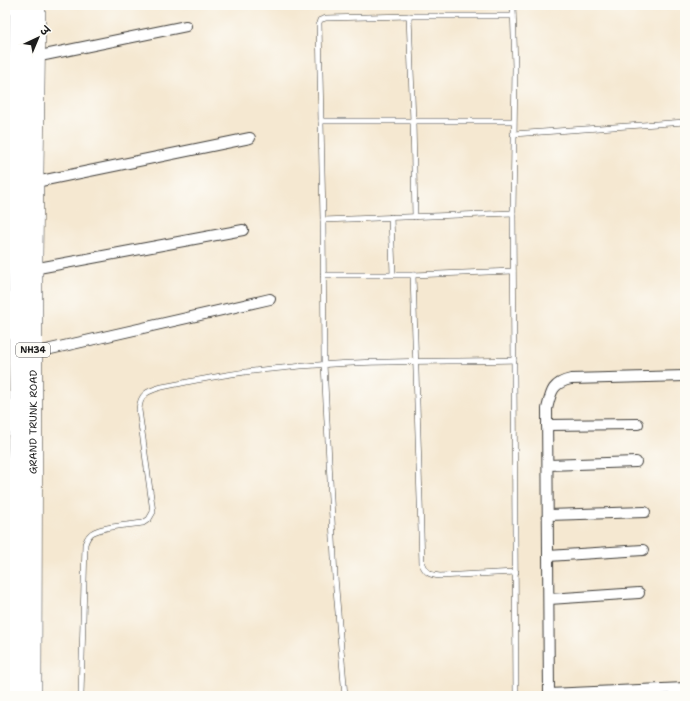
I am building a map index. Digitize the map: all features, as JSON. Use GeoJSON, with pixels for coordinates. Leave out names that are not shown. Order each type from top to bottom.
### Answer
{"type":"FeatureCollection","features":[{"type":"Feature","properties":{"kind":"highway","name":"GRAND TRUNK ROAD"},"geometry":{"type":"LineString","coordinates":[[14,696],[10,618],[12,410],[19,265],[26,184],[18,5]]}},
{"type":"Feature","properties":{"kind":"highway","name":"GRAND TRUNK ROAD"},"geometry":{"type":"LineString","coordinates":[[20,57],[36,5]]}},
{"type":"Feature","properties":{"kind":"highway","name":"GRAND TRUNK ROAD"},"geometry":{"type":"LineString","coordinates":[[26,184],[11,224],[33,353],[32,696]]}},
{"type":"Feature","properties":{"kind":"street"},"geometry":{"type":"LineString","coordinates":[[20,57],[186,26]]}},
{"type":"Feature","properties":{"kind":"street"},"geometry":{"type":"LineString","coordinates":[[26,184],[250,138]]}},
{"type":"Feature","properties":{"kind":"street"},"geometry":{"type":"LineString","coordinates":[[19,265],[243,230]]}},
{"type":"Feature","properties":{"kind":"street"},"geometry":{"type":"LineString","coordinates":[[33,353],[270,299]]}},
{"type":"Feature","properties":{"kind":"street"},"geometry":{"type":"LineString","coordinates":[[685,376],[571,379],[561,381],[554,388],[550,396],[547,410],[549,695],[639,693],[685,688]]}},
{"type":"Feature","properties":{"kind":"street"},"geometry":{"type":"LineString","coordinates":[[547,425],[638,424]]}},
{"type":"Feature","properties":{"kind":"street"},"geometry":{"type":"LineString","coordinates":[[548,465],[636,462]]}},
{"type":"Feature","properties":{"kind":"street"},"geometry":{"type":"LineString","coordinates":[[548,515],[645,512]]}},
{"type":"Feature","properties":{"kind":"street"},"geometry":{"type":"LineString","coordinates":[[548,556],[643,550]]}},
{"type":"Feature","properties":{"kind":"street"},"geometry":{"type":"LineString","coordinates":[[549,599],[639,593]]}},
{"type":"Feature","properties":{"kind":"lane"},"geometry":{"type":"LineString","coordinates":[[513,5],[515,68],[513,121],[513,271],[516,696]]}},
{"type":"Feature","properties":{"kind":"lane"},"geometry":{"type":"LineString","coordinates":[[409,16],[415,217]]}},
{"type":"Feature","properties":{"kind":"lane"},"geometry":{"type":"LineString","coordinates":[[345,696],[335,577],[324,364],[319,23],[320,20],[326,18],[513,16]]}},
{"type":"Feature","properties":{"kind":"lane"},"geometry":{"type":"LineString","coordinates":[[321,121],[513,121]]}},
{"type":"Feature","properties":{"kind":"lane"},"geometry":{"type":"LineString","coordinates":[[513,134],[685,122]]}},
{"type":"Feature","properties":{"kind":"lane"},"geometry":{"type":"LineString","coordinates":[[323,220],[513,213]]}},
{"type":"Feature","properties":{"kind":"lane"},"geometry":{"type":"LineString","coordinates":[[391,217],[393,274]]}},
{"type":"Feature","properties":{"kind":"lane"},"geometry":{"type":"LineString","coordinates":[[323,275],[413,275],[513,271]]}},
{"type":"Feature","properties":{"kind":"lane"},"geometry":{"type":"LineString","coordinates":[[413,275],[422,564],[425,571],[431,575],[440,576],[516,572]]}},
{"type":"Feature","properties":{"kind":"lane"},"geometry":{"type":"LineString","coordinates":[[81,696],[85,544],[87,537],[93,532],[101,529],[143,523],[149,519],[153,512],[139,410],[140,401],[144,394],[162,387],[240,372],[324,364],[514,360]]}}]}
